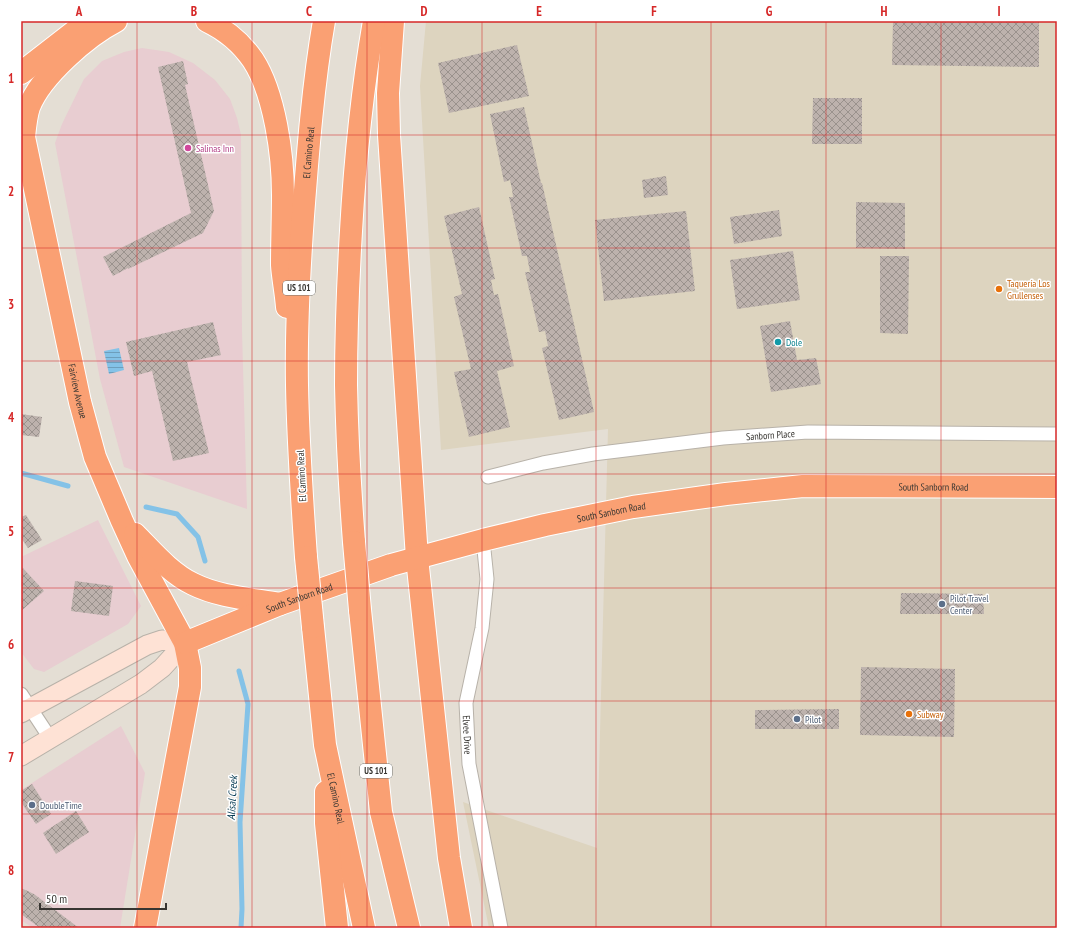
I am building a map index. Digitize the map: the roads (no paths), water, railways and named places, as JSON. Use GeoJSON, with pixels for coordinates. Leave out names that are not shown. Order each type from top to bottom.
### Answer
{"type":"FeatureCollection","features":[{"type":"Feature","properties":{"kind":"highway"},"geometry":{"type":"LineString","coordinates":[[21,73],[88,21]]}},
{"type":"Feature","properties":{"kind":"highway"},"geometry":{"type":"LineString","coordinates":[[22,130],[34,96],[49,76],[82,44],[106,26],[116,21]]}},
{"type":"Feature","properties":{"kind":"highway"},"geometry":{"type":"LineString","coordinates":[[207,21],[234,38],[253,61],[265,85],[273,116],[280,154],[283,188],[282,266],[297,384]]}},
{"type":"Feature","properties":{"kind":"highway","name":"El Camino Real"},"geometry":{"type":"LineString","coordinates":[[324,21],[318,56],[307,166],[299,275],[297,384],[300,475],[306,557],[325,745],[364,928]]}},
{"type":"Feature","properties":{"kind":"highway","name":"US 101"},"geometry":{"type":"LineString","coordinates":[[374,21],[367,62],[355,172],[348,278],[346,384],[349,464],[360,610],[380,806],[410,928]]}},
{"type":"Feature","properties":{"kind":"highway"},"geometry":{"type":"LineString","coordinates":[[393,21],[388,93],[389,136],[417,558],[449,858],[461,928]]}},
{"type":"Feature","properties":{"kind":"highway","name":"Fairview Avenue"},"geometry":{"type":"LineString","coordinates":[[22,130],[27,187],[95,457],[138,556],[185,643],[190,668],[190,686],[145,928]]}},
{"type":"Feature","properties":{"kind":"highway","name":"South Sanborn Road"},"geometry":{"type":"LineString","coordinates":[[185,643],[280,604],[391,565],[483,540],[559,522],[633,507],[718,495],[803,486],[1057,487]]}},
{"type":"Feature","properties":{"kind":"highway"},"geometry":{"type":"LineString","coordinates":[[122,521],[162,562],[192,584],[209,591],[222,594],[280,604]]}},
{"type":"Feature","properties":{"kind":"highway"},"geometry":{"type":"LineString","coordinates":[[325,745],[326,823],[337,928]]}},
{"type":"Feature","properties":{"kind":"main road","name":"South Sanborn Road"},"geometry":{"type":"LineString","coordinates":[[24,705],[162,640],[185,643]]}},
{"type":"Feature","properties":{"kind":"main road","name":"South Sanborn Road"},"geometry":{"type":"LineString","coordinates":[[21,756],[141,684],[162,668],[185,643]]}},
{"type":"Feature","properties":{"kind":"street","name":"Sanborn Place"},"geometry":{"type":"LineString","coordinates":[[488,477],[543,463],[586,455],[723,438],[808,432],[1057,434]]}},
{"type":"Feature","properties":{"kind":"street","name":"Elvee Drive"},"geometry":{"type":"LineString","coordinates":[[483,540],[487,579],[482,628],[466,703],[469,764],[501,928]]}},
{"type":"Feature","properties":{"kind":"street"},"geometry":{"type":"LineString","coordinates":[[24,705],[50,738]]}},
{"type":"Feature","properties":{"kind":"water"},"geometry":{"type":"Polygon","coordinates":[[[119,348],[124,370],[109,374],[104,351],[119,348]]]}},
{"type":"Feature","properties":{"kind":"waterway","name":"Alisal Creek"},"geometry":{"type":"LineString","coordinates":[[21,473],[68,486]]}},
{"type":"Feature","properties":{"kind":"waterway","name":"Alisal Creek"},"geometry":{"type":"LineString","coordinates":[[146,507],[177,514],[198,537],[205,561]]}},
{"type":"Feature","properties":{"kind":"waterway","name":"Alisal Creek"},"geometry":{"type":"LineString","coordinates":[[239,671],[248,704],[240,822],[241,928]]}},
{"type":"Feature","properties":{"kind":"place","name":"Salinas Inn"},"geometry":{"type":"Point","coordinates":[188,148]}},
{"type":"Feature","properties":{"kind":"place","name":"Taquería Los Grullenses"},"geometry":{"type":"Point","coordinates":[999,289]}},
{"type":"Feature","properties":{"kind":"place","name":"Dole"},"geometry":{"type":"Point","coordinates":[778,342]}},
{"type":"Feature","properties":{"kind":"place","name":"Pilot Travel Center"},"geometry":{"type":"Point","coordinates":[942,604]}},
{"type":"Feature","properties":{"kind":"place","name":"Subway"},"geometry":{"type":"Point","coordinates":[909,714]}},
{"type":"Feature","properties":{"kind":"place","name":"Pilot"},"geometry":{"type":"Point","coordinates":[797,719]}},
{"type":"Feature","properties":{"kind":"place","name":"DoubleTime"},"geometry":{"type":"Point","coordinates":[32,805]}}]}
